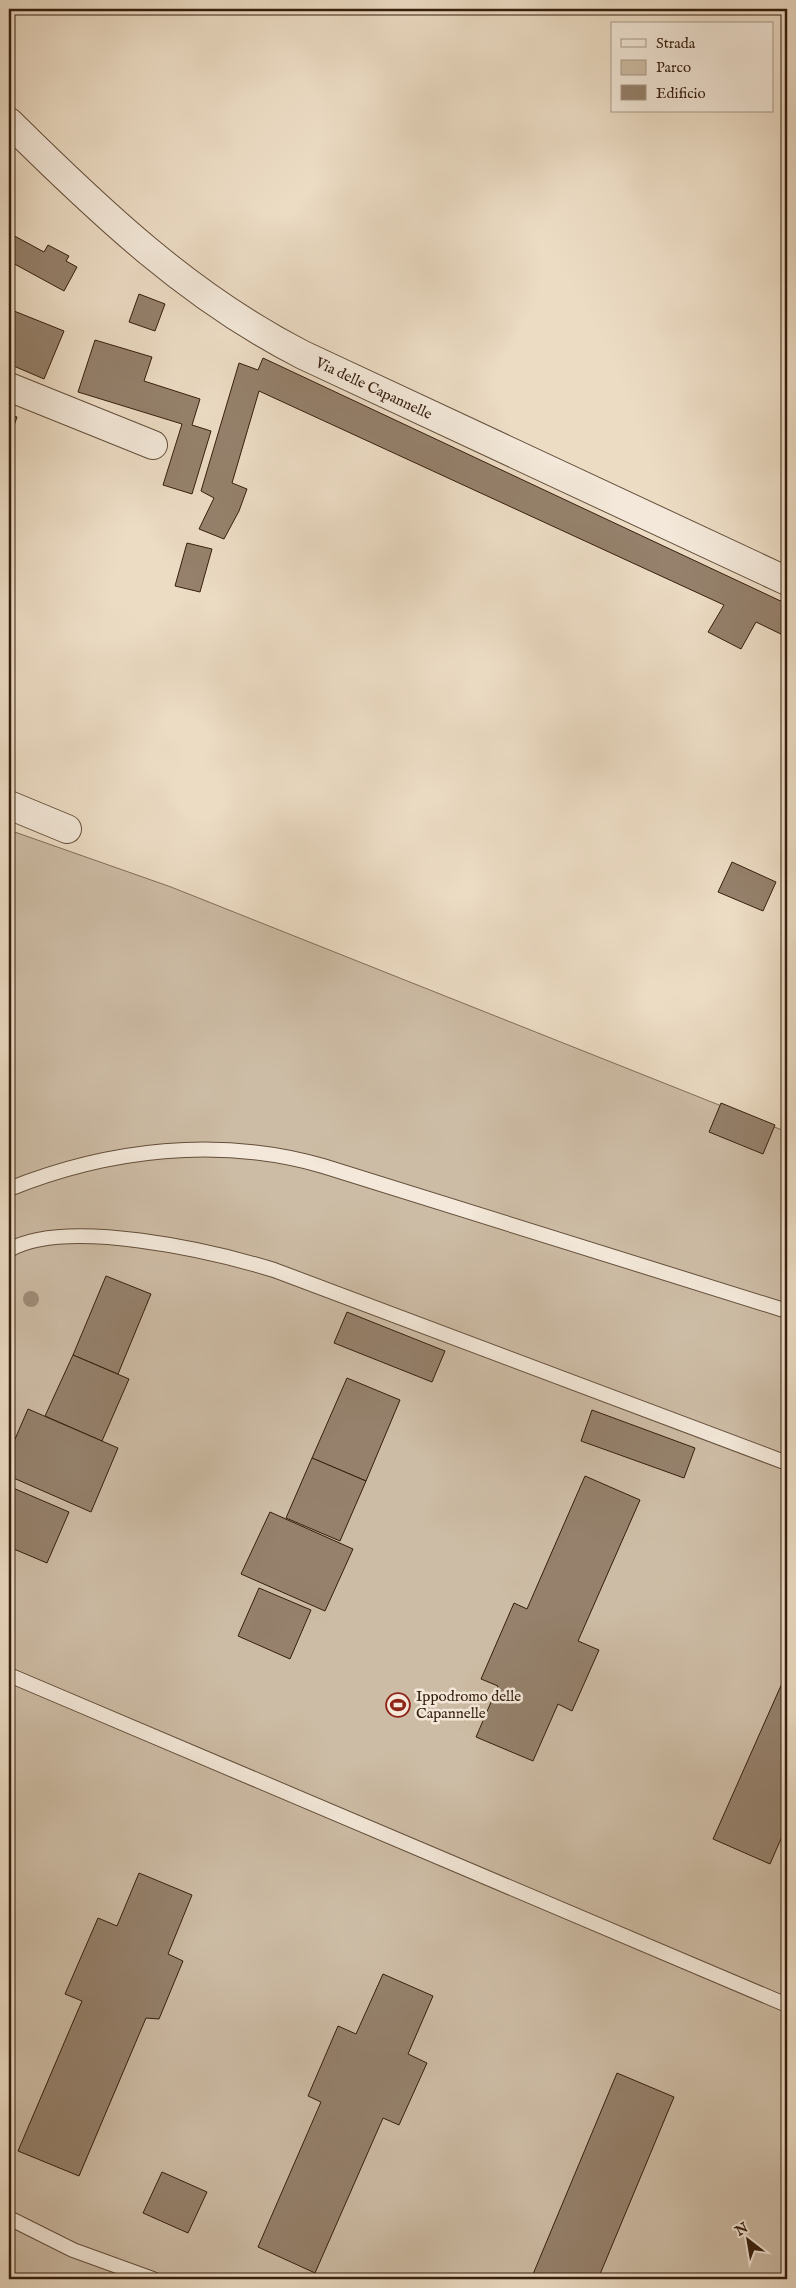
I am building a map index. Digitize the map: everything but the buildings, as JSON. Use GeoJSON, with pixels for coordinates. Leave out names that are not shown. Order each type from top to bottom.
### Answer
{"type":"FeatureCollection","features":[{"type":"Feature","properties":{"kind":"street","name":"Via delle Capannelle"},"geometry":{"type":"LineString","coordinates":[[9,122],[72,185],[157,259],[241,320],[303,355],[787,582]]}},
{"type":"Feature","properties":{"kind":"street"},"geometry":{"type":"LineString","coordinates":[[9,387],[153,445]]}},
{"type":"Feature","properties":{"kind":"street"},"geometry":{"type":"LineString","coordinates":[[9,805],[67,829]]}},
{"type":"Feature","properties":{"kind":"lane"},"geometry":{"type":"LineString","coordinates":[[9,1189],[75,1166],[127,1155],[208,1149],[282,1156],[323,1166],[787,1311]]}},
{"type":"Feature","properties":{"kind":"lane"},"geometry":{"type":"LineString","coordinates":[[9,1250],[31,1241],[88,1236],[187,1248],[246,1261],[787,1463]]}},
{"type":"Feature","properties":{"kind":"lane"},"geometry":{"type":"LineString","coordinates":[[9,1675],[787,2005]]}},
{"type":"Feature","properties":{"kind":"lane"},"geometry":{"type":"LineString","coordinates":[[9,2218],[73,2250],[153,2279]]}},
{"type":"Feature","properties":{"kind":"green space","name":"Ippodromo delle Capannelle"},"geometry":{"type":"Polygon","coordinates":[[[9,830],[171,887],[787,1132],[787,2279],[9,2279],[9,830]]]}},
{"type":"Feature","properties":{"kind":"place","name":"Ippodromo delle Capannelle"},"geometry":{"type":"Point","coordinates":[398,1705]}}]}
